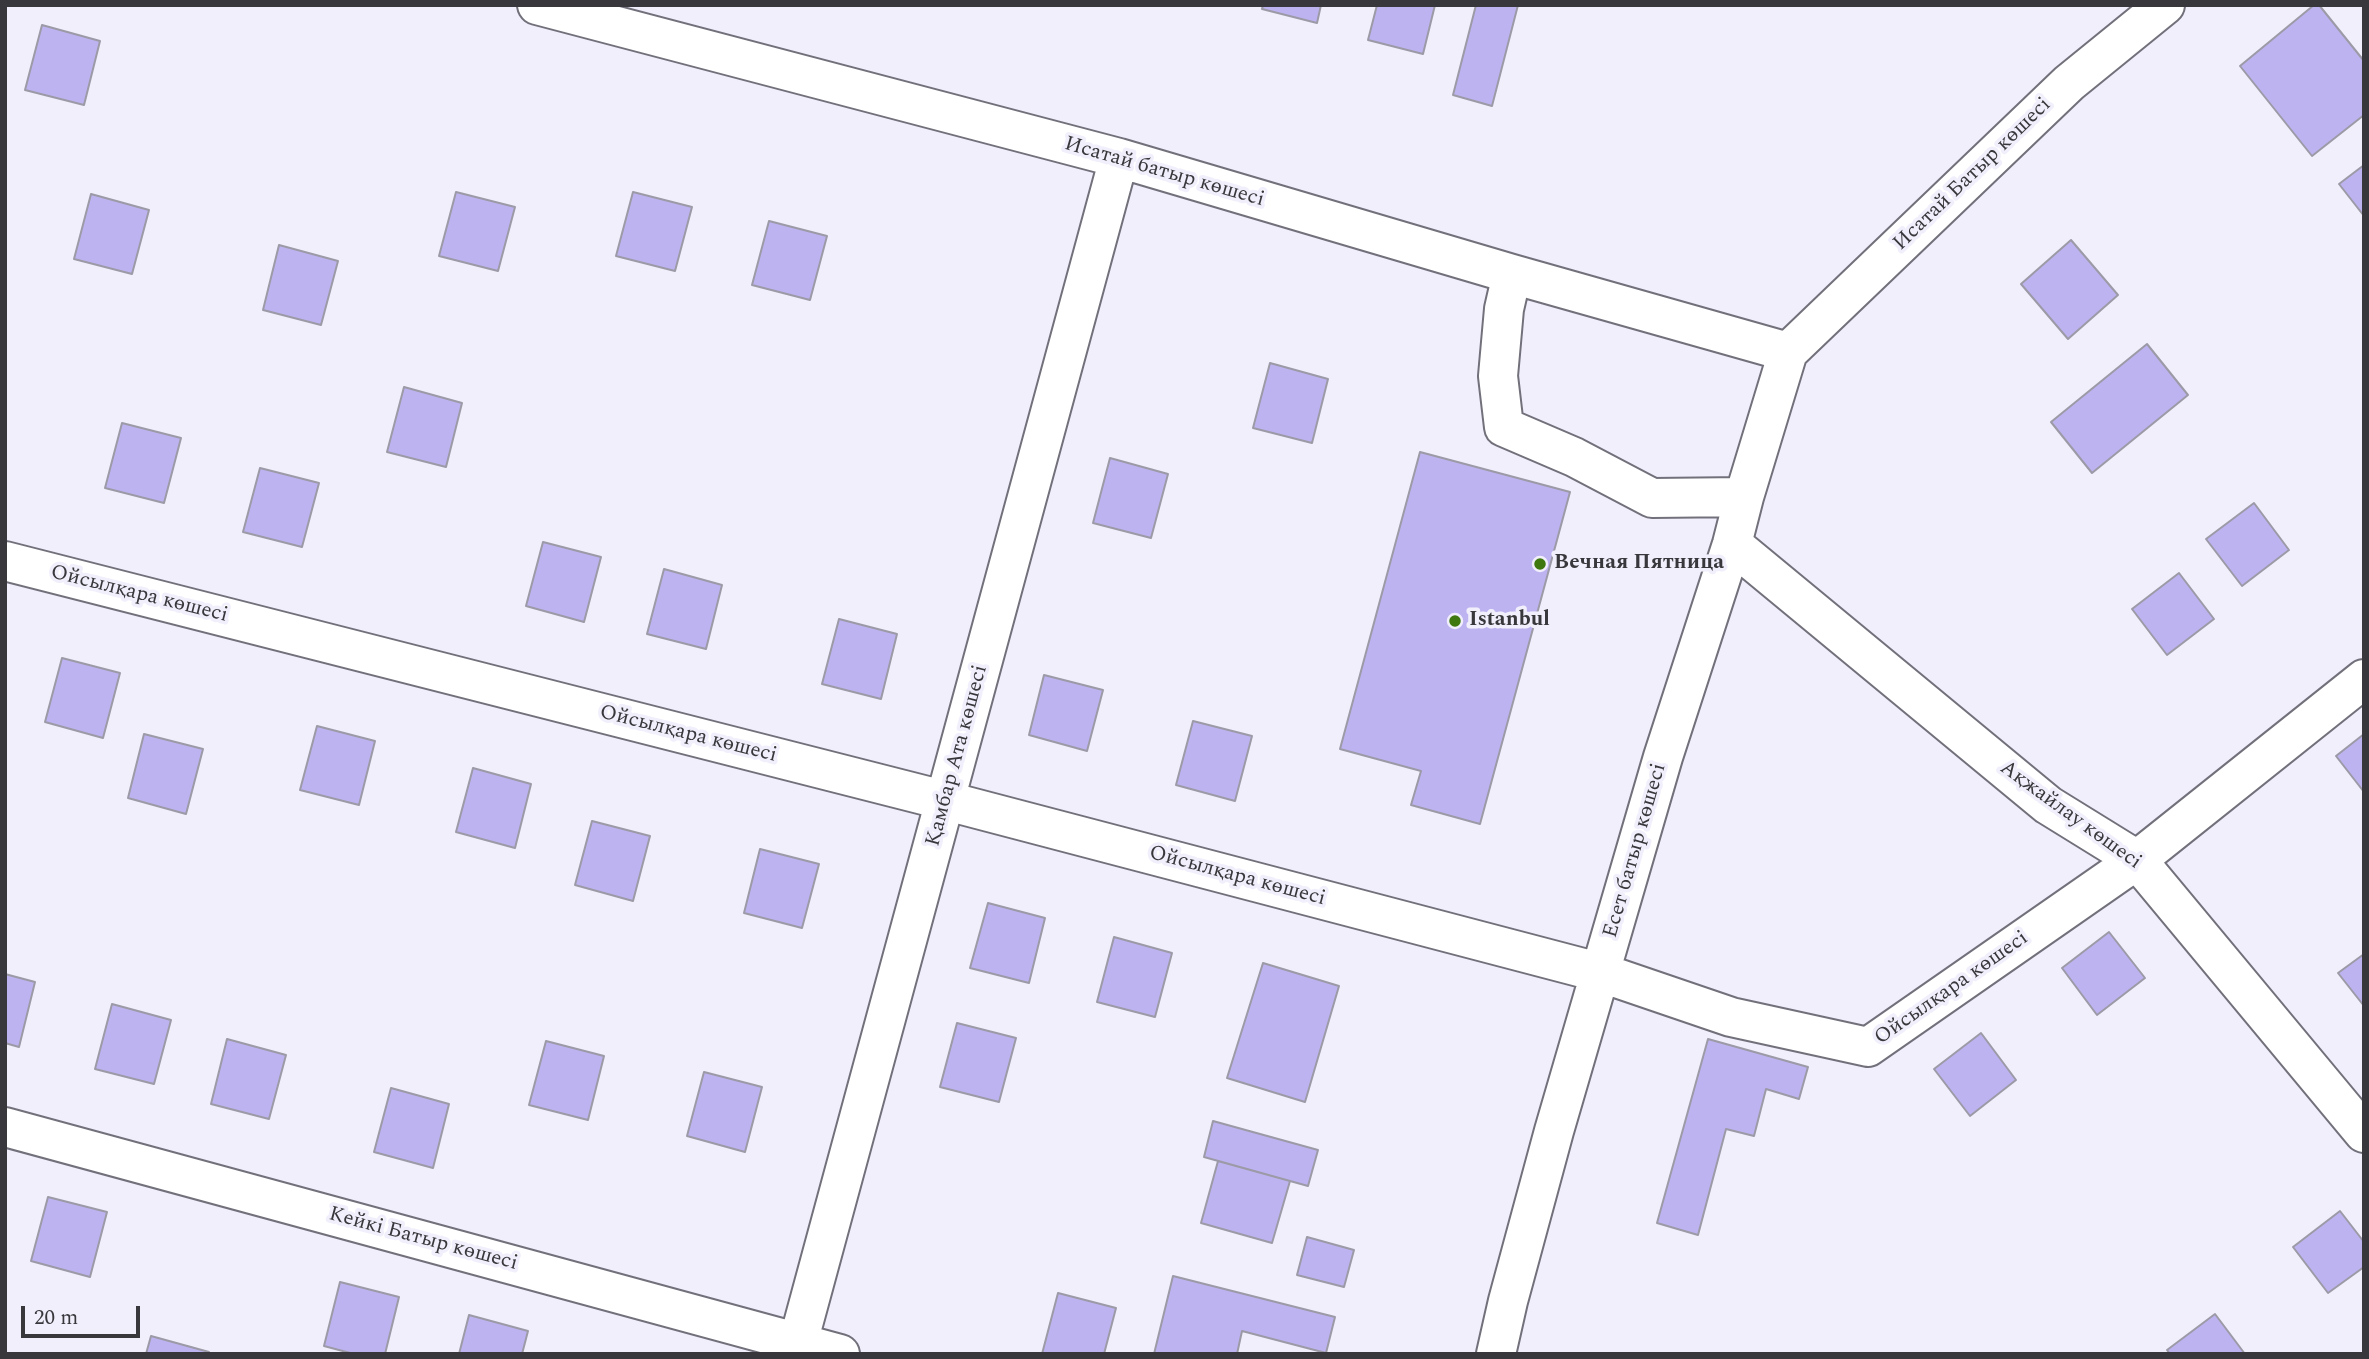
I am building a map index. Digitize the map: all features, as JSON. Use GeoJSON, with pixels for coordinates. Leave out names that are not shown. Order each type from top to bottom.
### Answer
{"type":"FeatureCollection","features":[{"type":"Feature","properties":{"kind":"street","name":"Исатай батыр көшесі"},"geometry":{"type":"LineString","coordinates":[[537,5],[1119,158],[1511,274],[1788,352]]}},
{"type":"Feature","properties":{"kind":"street","name":"Исатай Батыр көшесі"},"geometry":{"type":"LineString","coordinates":[[1788,352],[2069,83],[2165,5]]}},
{"type":"Feature","properties":{"kind":"street","name":"Қамбар Ата көшесі"},"geometry":{"type":"LineString","coordinates":[[797,1348],[1119,158]]}},
{"type":"Feature","properties":{"kind":"street"},"geometry":{"type":"LineString","coordinates":[[1511,274],[1504,309],[1498,376],[1504,427],[1574,457],[1652,498],[1744,497]]}},
{"type":"Feature","properties":{"kind":"street","name":"Есет батыр көшесі"},"geometry":{"type":"LineString","coordinates":[[1496,1354],[1551,1144],[1663,757],[1732,544],[1788,352]]}},
{"type":"Feature","properties":{"kind":"street","name":"Ақжайлау көшесі"},"geometry":{"type":"LineString","coordinates":[[1732,544],[2048,805],[2137,860],[2364,1132]]}},
{"type":"Feature","properties":{"kind":"street","name":"Ойсылқара көшесі"},"geometry":{"type":"LineString","coordinates":[[5,561],[947,801],[1602,973],[1731,1017],[1868,1047],[2137,860],[2364,678]]}},
{"type":"Feature","properties":{"kind":"street","name":"Кейкі Батыр көшесі"},"geometry":{"type":"LineString","coordinates":[[5,1127],[797,1348],[840,1354]]}},
{"type":"Feature","properties":{"kind":"building"},"geometry":{"type":"Polygon","coordinates":[[[1263,5],[1321,5],[1317,23],[1262,9],[1263,5]]]}},
{"type":"Feature","properties":{"kind":"building"},"geometry":{"type":"Polygon","coordinates":[[[1377,5],[1435,5],[1423,54],[1368,40],[1377,5]]]}},
{"type":"Feature","properties":{"kind":"building"},"geometry":{"type":"Polygon","coordinates":[[[1476,5],[1518,5],[1492,106],[1453,95],[1476,5]]]}},
{"type":"Feature","properties":{"kind":"building"},"geometry":{"type":"Polygon","coordinates":[[[2314,5],[2319,5],[2364,61],[2364,115],[2312,156],[2240,66],[2314,5]]]}},
{"type":"Feature","properties":{"kind":"building"},"geometry":{"type":"Polygon","coordinates":[[[42,25],[100,41],[84,105],[25,90],[42,25]]]}},
{"type":"Feature","properties":{"kind":"building"},"geometry":{"type":"Polygon","coordinates":[[[2364,165],[2364,216],[2339,184],[2364,165]]]}},
{"type":"Feature","properties":{"kind":"building"},"geometry":{"type":"Polygon","coordinates":[[[456,192],[515,207],[498,271],[439,256],[456,192]]]}},
{"type":"Feature","properties":{"kind":"building"},"geometry":{"type":"Polygon","coordinates":[[[633,192],[692,207],[675,271],[616,256],[633,192]]]}},
{"type":"Feature","properties":{"kind":"building"},"geometry":{"type":"Polygon","coordinates":[[[91,194],[149,210],[132,274],[74,259],[91,194]]]}},
{"type":"Feature","properties":{"kind":"building"},"geometry":{"type":"Polygon","coordinates":[[[769,221],[827,236],[810,300],[752,285],[769,221]]]}},
{"type":"Feature","properties":{"kind":"building"},"geometry":{"type":"Polygon","coordinates":[[[2071,240],[2118,295],[2068,339],[2021,284],[2071,240]]]}},
{"type":"Feature","properties":{"kind":"building"},"geometry":{"type":"Polygon","coordinates":[[[279,245],[338,261],[321,325],[263,310],[279,245]]]}},
{"type":"Feature","properties":{"kind":"building"},"geometry":{"type":"Polygon","coordinates":[[[2147,344],[2188,395],[2092,473],[2051,422],[2147,344]]]}},
{"type":"Feature","properties":{"kind":"building"},"geometry":{"type":"Polygon","coordinates":[[[1270,363],[1328,379],[1312,443],[1253,428],[1270,363]]]}},
{"type":"Feature","properties":{"kind":"building"},"geometry":{"type":"Polygon","coordinates":[[[404,387],[462,403],[446,467],[387,452],[404,387]]]}},
{"type":"Feature","properties":{"kind":"building"},"geometry":{"type":"Polygon","coordinates":[[[122,423],[181,438],[164,503],[105,488],[122,423]]]}},
{"type":"Feature","properties":{"kind":"building","name":"Istanbul"},"geometry":{"type":"Polygon","coordinates":[[[1420,452],[1570,492],[1480,824],[1411,805],[1421,771],[1340,749],[1420,452]]]}},
{"type":"Feature","properties":{"kind":"building"},"geometry":{"type":"Polygon","coordinates":[[[1110,458],[1168,474],[1151,538],[1093,523],[1110,458]]]}},
{"type":"Feature","properties":{"kind":"building"},"geometry":{"type":"Polygon","coordinates":[[[260,468],[319,483],[302,547],[243,532],[260,468]]]}},
{"type":"Feature","properties":{"kind":"building"},"geometry":{"type":"Polygon","coordinates":[[[2254,503],[2289,550],[2242,586],[2206,539],[2254,503]]]}},
{"type":"Feature","properties":{"kind":"building"},"geometry":{"type":"Polygon","coordinates":[[[543,542],[601,557],[584,622],[526,606],[543,542]]]}},
{"type":"Feature","properties":{"kind":"building"},"geometry":{"type":"Polygon","coordinates":[[[664,569],[722,585],[706,649],[647,634],[664,569]]]}},
{"type":"Feature","properties":{"kind":"building"},"geometry":{"type":"Polygon","coordinates":[[[2179,573],[2214,619],[2167,655],[2132,609],[2179,573]]]}},
{"type":"Feature","properties":{"kind":"building"},"geometry":{"type":"Polygon","coordinates":[[[839,619],[897,634],[881,699],[822,684],[839,619]]]}},
{"type":"Feature","properties":{"kind":"building"},"geometry":{"type":"Polygon","coordinates":[[[62,658],[120,673],[103,738],[45,722],[62,658]]]}},
{"type":"Feature","properties":{"kind":"building"},"geometry":{"type":"Polygon","coordinates":[[[1044,675],[1103,690],[1087,751],[1029,735],[1044,675]]]}},
{"type":"Feature","properties":{"kind":"building"},"geometry":{"type":"Polygon","coordinates":[[[1193,721],[1252,736],[1235,801],[1176,785],[1193,721]]]}},
{"type":"Feature","properties":{"kind":"building"},"geometry":{"type":"Polygon","coordinates":[[[317,726],[375,741],[359,805],[300,790],[317,726]]]}},
{"type":"Feature","properties":{"kind":"building"},"geometry":{"type":"Polygon","coordinates":[[[144,734],[203,749],[186,814],[128,798],[144,734]]]}},
{"type":"Feature","properties":{"kind":"building"},"geometry":{"type":"Polygon","coordinates":[[[2364,734],[2364,792],[2336,756],[2364,734]]]}},
{"type":"Feature","properties":{"kind":"building"},"geometry":{"type":"Polygon","coordinates":[[[473,768],[531,784],[515,848],[456,832],[473,768]]]}},
{"type":"Feature","properties":{"kind":"building"},"geometry":{"type":"Polygon","coordinates":[[[592,821],[650,836],[633,901],[575,885],[592,821]]]}},
{"type":"Feature","properties":{"kind":"building"},"geometry":{"type":"Polygon","coordinates":[[[760,849],[819,864],[802,928],[744,913],[760,849]]]}},
{"type":"Feature","properties":{"kind":"building"},"geometry":{"type":"Polygon","coordinates":[[[988,903],[1045,918],[1029,983],[970,968],[988,903]]]}},
{"type":"Feature","properties":{"kind":"building"},"geometry":{"type":"Polygon","coordinates":[[[2109,932],[2145,978],[2097,1015],[2062,968],[2109,932]]]}},
{"type":"Feature","properties":{"kind":"building"},"geometry":{"type":"Polygon","coordinates":[[[1114,937],[1172,953],[1155,1017],[1097,1002],[1114,937]]]}},
{"type":"Feature","properties":{"kind":"building"},"geometry":{"type":"Polygon","coordinates":[[[2364,954],[2364,1006],[2338,973],[2364,954]]]}},
{"type":"Feature","properties":{"kind":"building"},"geometry":{"type":"Polygon","coordinates":[[[1263,963],[1339,986],[1305,1102],[1227,1078],[1263,963]]]}},
{"type":"Feature","properties":{"kind":"building"},"geometry":{"type":"Polygon","coordinates":[[[5,974],[35,982],[19,1047],[5,1043],[5,974]]]}},
{"type":"Feature","properties":{"kind":"building"},"geometry":{"type":"Polygon","coordinates":[[[112,1004],[171,1020],[154,1084],[95,1069],[112,1004]]]}},
{"type":"Feature","properties":{"kind":"building"},"geometry":{"type":"Polygon","coordinates":[[[957,1023],[1016,1038],[999,1102],[940,1087],[957,1023]]]}},
{"type":"Feature","properties":{"kind":"building"},"geometry":{"type":"Polygon","coordinates":[[[1981,1033],[2016,1080],[1970,1116],[1934,1069],[1981,1033]]]}},
{"type":"Feature","properties":{"kind":"building"},"geometry":{"type":"Polygon","coordinates":[[[227,1039],[286,1055],[269,1119],[211,1104],[227,1039]]]}},
{"type":"Feature","properties":{"kind":"building"},"geometry":{"type":"Polygon","coordinates":[[[1708,1039],[1808,1067],[1799,1099],[1766,1089],[1754,1136],[1726,1129],[1698,1235],[1657,1223],[1708,1039]]]}},
{"type":"Feature","properties":{"kind":"building"},"geometry":{"type":"Polygon","coordinates":[[[546,1041],[604,1056],[588,1120],[529,1105],[546,1041]]]}},
{"type":"Feature","properties":{"kind":"building"},"geometry":{"type":"Polygon","coordinates":[[[704,1072],[762,1087],[745,1152],[687,1136],[704,1072]]]}},
{"type":"Feature","properties":{"kind":"building"},"geometry":{"type":"Polygon","coordinates":[[[391,1088],[449,1104],[433,1168],[374,1152],[391,1088]]]}},
{"type":"Feature","properties":{"kind":"building"},"geometry":{"type":"Polygon","coordinates":[[[1213,1121],[1318,1150],[1308,1186],[1204,1157],[1213,1121]]]}},
{"type":"Feature","properties":{"kind":"building"},"geometry":{"type":"Polygon","coordinates":[[[1218,1161],[1290,1181],[1272,1243],[1201,1223],[1218,1161]]]}},
{"type":"Feature","properties":{"kind":"building"},"geometry":{"type":"Polygon","coordinates":[[[48,1197],[107,1212],[90,1277],[31,1261],[48,1197]]]}},
{"type":"Feature","properties":{"kind":"building"},"geometry":{"type":"Polygon","coordinates":[[[2340,1211],[2364,1242],[2364,1267],[2328,1293],[2293,1247],[2340,1211]]]}},
{"type":"Feature","properties":{"kind":"building"},"geometry":{"type":"Polygon","coordinates":[[[1307,1237],[1354,1250],[1344,1287],[1297,1275],[1307,1237]]]}},
{"type":"Feature","properties":{"kind":"building"},"geometry":{"type":"Polygon","coordinates":[[[1173,1276],[1335,1317],[1326,1353],[1242,1331],[1237,1354],[1154,1354],[1173,1276]]]}},
{"type":"Feature","properties":{"kind":"building"},"geometry":{"type":"Polygon","coordinates":[[[340,1282],[399,1297],[385,1354],[354,1354],[324,1346],[340,1282]]]}},
{"type":"Feature","properties":{"kind":"building"},"geometry":{"type":"Polygon","coordinates":[[[1058,1293],[1116,1308],[1104,1354],[1042,1354],[1058,1293]]]}},
{"type":"Feature","properties":{"kind":"building"},"geometry":{"type":"Polygon","coordinates":[[[2215,1314],[2245,1354],[2170,1354],[2167,1350],[2215,1314]]]}},
{"type":"Feature","properties":{"kind":"building"},"geometry":{"type":"Polygon","coordinates":[[[469,1315],[528,1331],[522,1354],[459,1354],[469,1315]]]}},
{"type":"Feature","properties":{"kind":"building"},"geometry":{"type":"Polygon","coordinates":[[[151,1336],[209,1352],[146,1354],[151,1336]]]}},
{"type":"Feature","properties":{"kind":"place","name":"Вечная Пятница"},"geometry":{"type":"Point","coordinates":[1540,564]}},
{"type":"Feature","properties":{"kind":"place","name":"Istanbul"},"geometry":{"type":"Point","coordinates":[1455,621]}}]}
